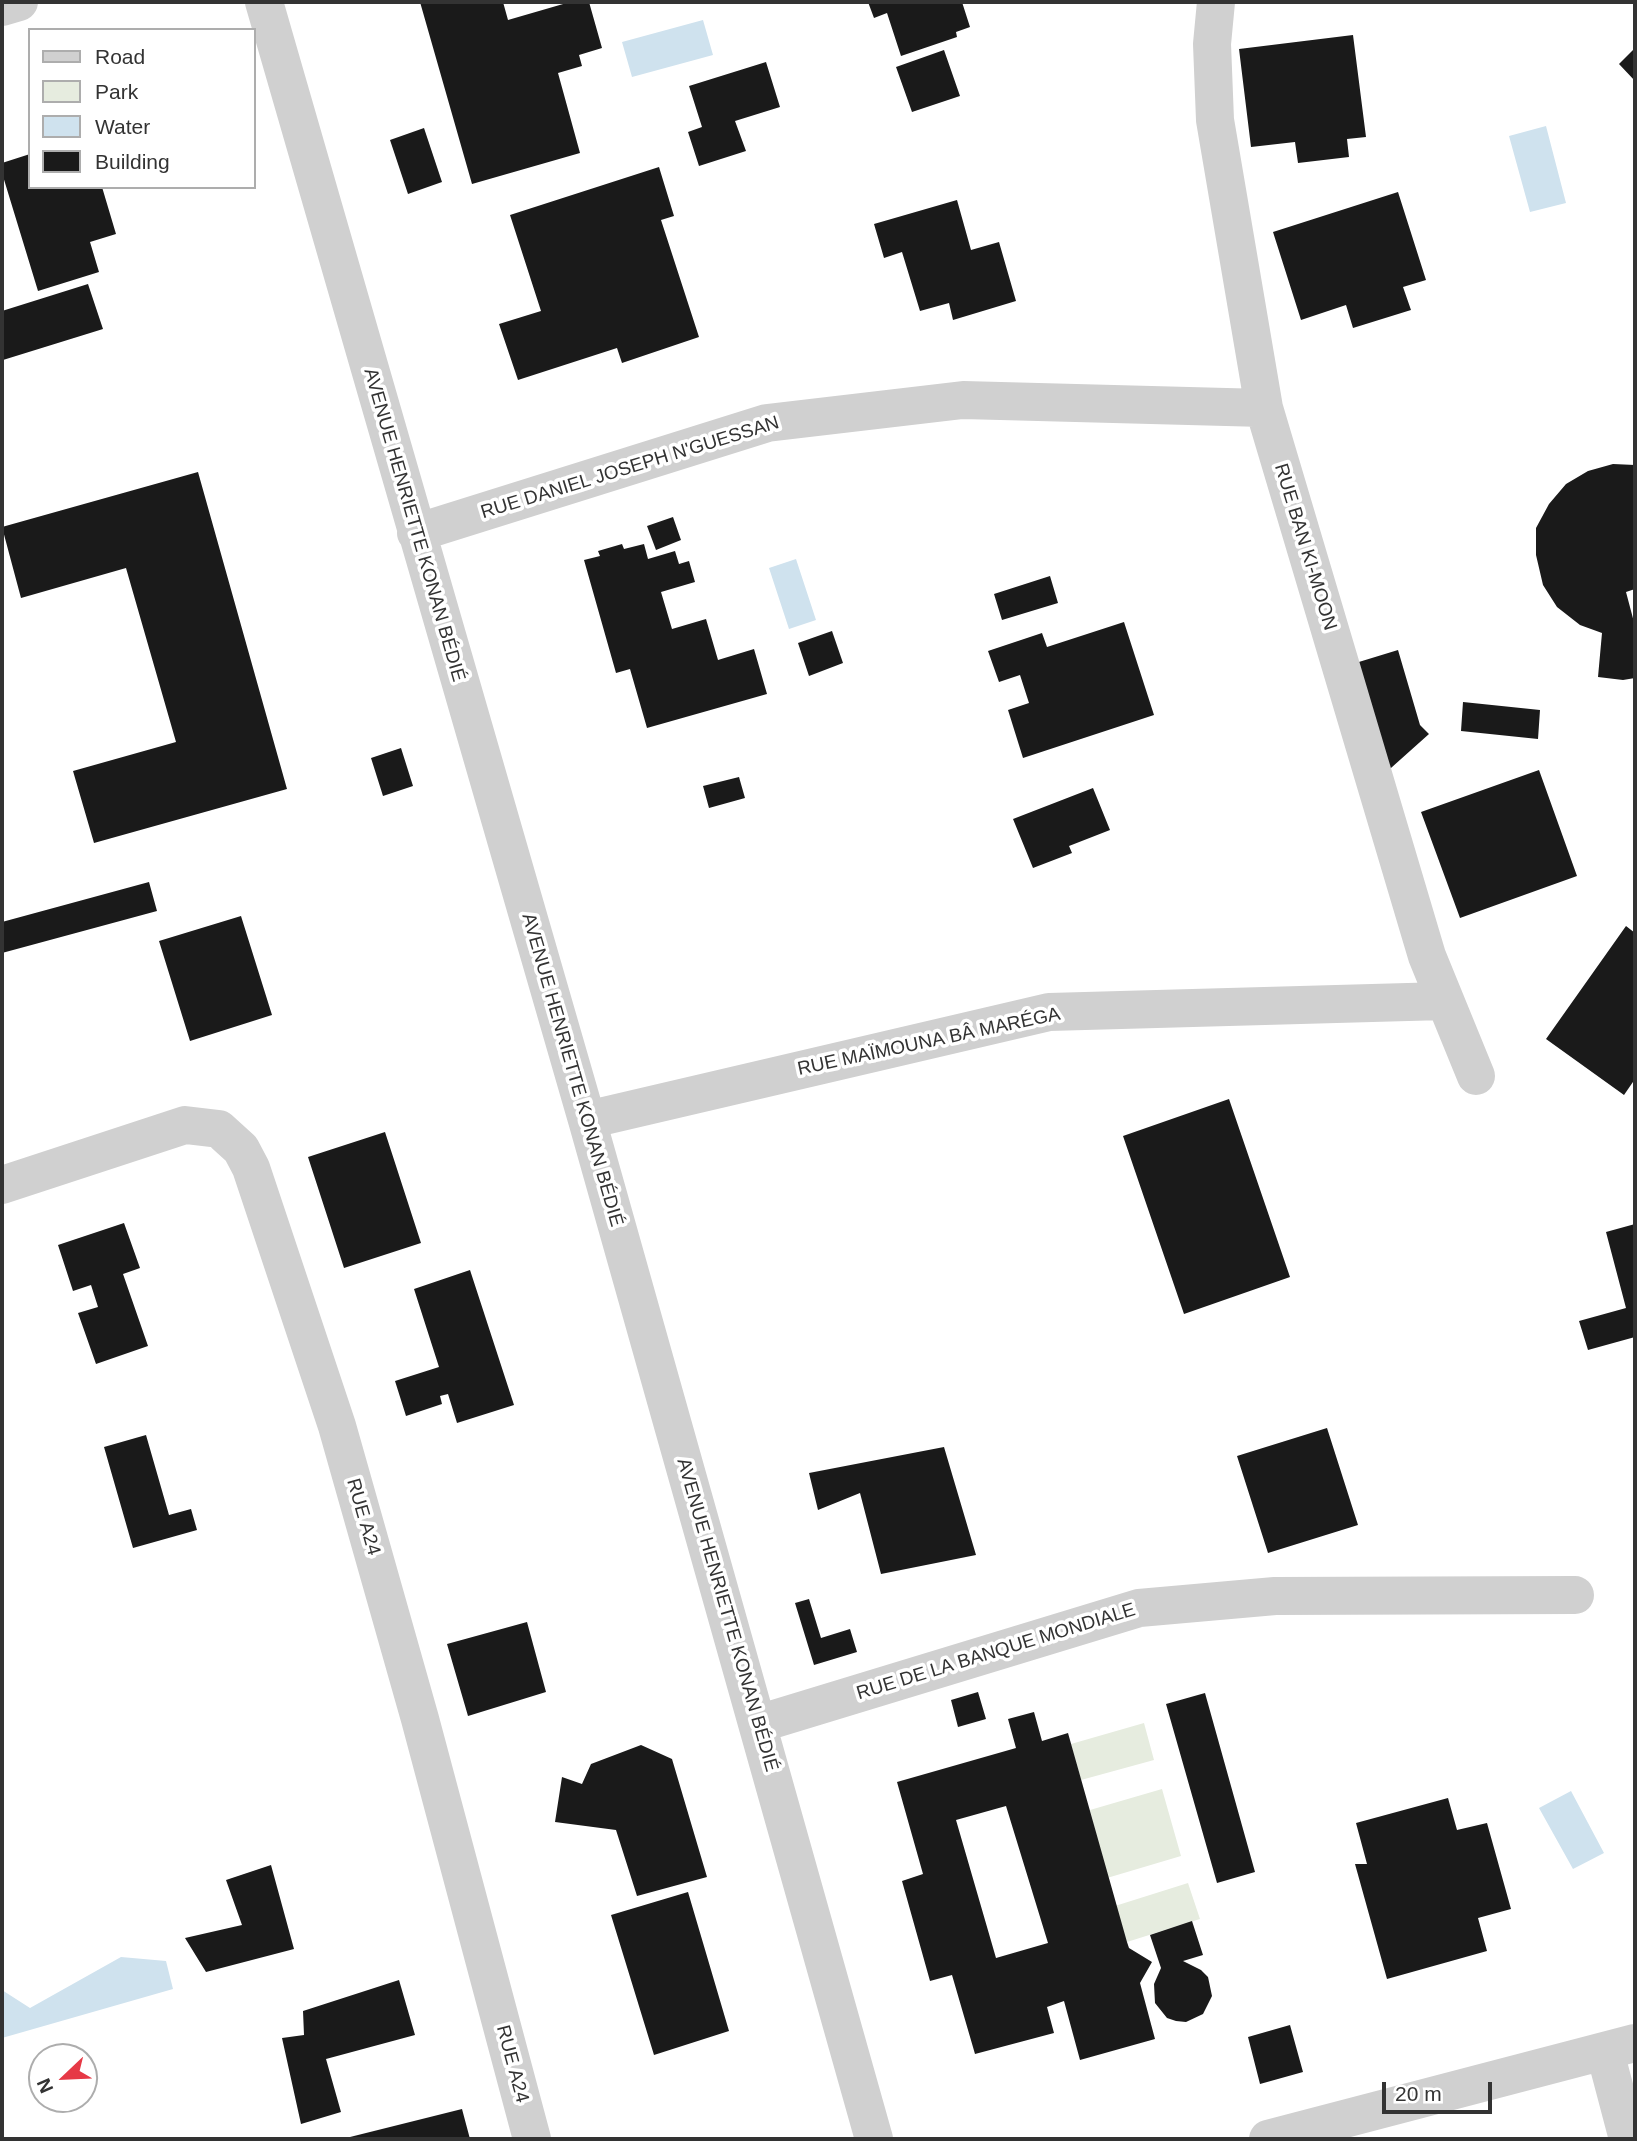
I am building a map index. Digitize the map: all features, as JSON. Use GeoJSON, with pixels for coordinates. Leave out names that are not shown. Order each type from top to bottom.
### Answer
{"type":"FeatureCollection","features":[{"type":"Feature","properties":{"kind":"street"},"geometry":{"type":"LineString","coordinates":[[2,7],[19,2]]}},
{"type":"Feature","properties":{"kind":"street","name":"AVENUE HENRIETTE KONAN BÉDIÉ"},"geometry":{"type":"LineString","coordinates":[[264,2],[587,1120],[874,2139]]}},
{"type":"Feature","properties":{"kind":"street","name":"RUE BAN KI-MOON"},"geometry":{"type":"LineString","coordinates":[[1216,2],[1212,44],[1215,120],[1264,408],[1427,956],[1476,1076]]}},
{"type":"Feature","properties":{"kind":"street","name":"RUE DANIEL JOSEPH N'GUESSAN"},"geometry":{"type":"LineString","coordinates":[[416,533],[767,423],[963,400],[1264,408]]}},
{"type":"Feature","properties":{"kind":"street","name":"RUE MAÏMOUNA BÂ MARÉGA"},"geometry":{"type":"LineString","coordinates":[[587,1120],[1049,1012],[1444,1001]]}},
{"type":"Feature","properties":{"kind":"street","name":"RUE A24"},"geometry":{"type":"LineString","coordinates":[[2,1185],[186,1125],[219,1129],[241,1149],[251,1168],[337,1426],[532,2139]]}},
{"type":"Feature","properties":{"kind":"street","name":"RUE DE LA BANQUE MONDIALE"},"geometry":{"type":"LineString","coordinates":[[758,1724],[1139,1608],[1275,1597],[1575,1595]]}},
{"type":"Feature","properties":{"kind":"street"},"geometry":{"type":"LineString","coordinates":[[1268,2139],[1620,2047],[1628,2139]]}},
{"type":"Feature","properties":{"kind":"green space"},"geometry":{"type":"Polygon","coordinates":[[[1144,1723],[1154,1760],[1081,1780],[1071,1744],[1144,1723]]]}},
{"type":"Feature","properties":{"kind":"green space"},"geometry":{"type":"Polygon","coordinates":[[[1162,1789],[1181,1856],[1107,1878],[1090,1810],[1162,1789]]]}},
{"type":"Feature","properties":{"kind":"green space"},"geometry":{"type":"Polygon","coordinates":[[[1188,1883],[1200,1919],[1127,1942],[1115,1906],[1188,1883]]]}},
{"type":"Feature","properties":{"kind":"water"},"geometry":{"type":"Polygon","coordinates":[[[703,20],[713,55],[632,77],[622,42],[703,20]]]}},
{"type":"Feature","properties":{"kind":"water"},"geometry":{"type":"Polygon","coordinates":[[[1546,126],[1566,203],[1530,212],[1509,136],[1546,126]]]}},
{"type":"Feature","properties":{"kind":"water"},"geometry":{"type":"Polygon","coordinates":[[[796,559],[816,620],[789,629],[769,568],[796,559]]]}},
{"type":"Feature","properties":{"kind":"water"},"geometry":{"type":"Polygon","coordinates":[[[1571,1791],[1604,1853],[1573,1869],[1539,1808],[1571,1791]]]}},
{"type":"Feature","properties":{"kind":"water"},"geometry":{"type":"Polygon","coordinates":[[[121,1957],[166,1961],[173,1989],[2,2038],[2,1990],[30,2008],[121,1957]]]}},
{"type":"Feature","properties":{"kind":"building"},"geometry":{"type":"Polygon","coordinates":[[[420,2],[503,2],[508,20],[570,2],[589,2],[602,48],[579,55],[582,66],[558,73],[580,153],[472,184],[420,2]]]}},
{"type":"Feature","properties":{"kind":"building"},"geometry":{"type":"Polygon","coordinates":[[[868,2],[962,2],[970,27],[956,32],[957,37],[901,56],[887,13],[874,18],[868,2]]]}},
{"type":"Feature","properties":{"kind":"building"},"geometry":{"type":"Polygon","coordinates":[[[1353,35],[1366,137],[1347,139],[1349,157],[1298,163],[1295,142],[1251,147],[1239,49],[1353,35]]]}},
{"type":"Feature","properties":{"kind":"building"},"geometry":{"type":"Polygon","coordinates":[[[1635,48],[1635,81],[1619,64],[1635,48]]]}},
{"type":"Feature","properties":{"kind":"building"},"geometry":{"type":"Polygon","coordinates":[[[944,50],[960,96],[912,112],[896,67],[944,50]]]}},
{"type":"Feature","properties":{"kind":"building"},"geometry":{"type":"Polygon","coordinates":[[[766,62],[780,107],[735,121],[746,151],[699,166],[688,132],[702,127],[689,86],[766,62]]]}},
{"type":"Feature","properties":{"kind":"building"},"geometry":{"type":"Polygon","coordinates":[[[424,128],[442,182],[408,194],[390,140],[424,128]]]}},
{"type":"Feature","properties":{"kind":"building"},"geometry":{"type":"Polygon","coordinates":[[[28,155],[28,189],[103,189],[116,234],[90,242],[99,272],[38,291],[2,173],[2,163],[28,155]]]}},
{"type":"Feature","properties":{"kind":"building"},"geometry":{"type":"Polygon","coordinates":[[[659,167],[674,216],[661,220],[699,337],[622,363],[617,348],[518,380],[499,324],[541,311],[510,215],[659,167]]]}},
{"type":"Feature","properties":{"kind":"building"},"geometry":{"type":"Polygon","coordinates":[[[1398,192],[1426,280],[1403,287],[1411,310],[1353,328],[1346,305],[1301,320],[1273,232],[1398,192]]]}},
{"type":"Feature","properties":{"kind":"building"},"geometry":{"type":"Polygon","coordinates":[[[957,200],[971,250],[999,242],[1016,301],[953,320],[949,303],[920,311],[902,252],[884,258],[874,224],[957,200]]]}},
{"type":"Feature","properties":{"kind":"building"},"geometry":{"type":"Polygon","coordinates":[[[88,284],[103,329],[3,360],[2,311],[88,284]]]}},
{"type":"Feature","properties":{"kind":"building"},"geometry":{"type":"Polygon","coordinates":[[[1613,464],[1635,465],[1635,589],[1626,592],[1635,626],[1635,678],[1623,680],[1598,677],[1602,633],[1580,625],[1557,607],[1543,585],[1536,555],[1536,528],[1549,504],[1566,484],[1588,471],[1613,464]]]}},
{"type":"Feature","properties":{"kind":"building"},"geometry":{"type":"Polygon","coordinates":[[[198,472],[287,789],[94,843],[73,771],[176,742],[126,568],[21,598],[2,527],[198,472]]]}},
{"type":"Feature","properties":{"kind":"building"},"geometry":{"type":"Polygon","coordinates":[[[673,517],[681,540],[656,550],[647,526],[673,517]]]}},
{"type":"Feature","properties":{"kind":"building"},"geometry":{"type":"Polygon","coordinates":[[[622,544],[624,549],[644,544],[648,559],[675,551],[679,564],[689,561],[695,582],[661,592],[672,629],[706,619],[718,660],[754,649],[767,694],[647,728],[630,669],[616,673],[584,560],[600,556],[598,551],[622,544]]]}},
{"type":"Feature","properties":{"kind":"building"},"geometry":{"type":"Polygon","coordinates":[[[1050,576],[1058,603],[1002,620],[994,594],[1050,576]]]}},
{"type":"Feature","properties":{"kind":"building"},"geometry":{"type":"Polygon","coordinates":[[[1124,622],[1154,715],[1023,758],[1008,710],[1029,703],[1020,675],[999,682],[988,651],[1042,633],[1047,647],[1124,622]]]}},
{"type":"Feature","properties":{"kind":"building"},"geometry":{"type":"Polygon","coordinates":[[[832,631],[843,663],[809,676],[798,643],[832,631]]]}},
{"type":"Feature","properties":{"kind":"building"},"geometry":{"type":"Polygon","coordinates":[[[1398,650],[1420,725],[1429,734],[1382,776],[1349,665],[1398,650]]]}},
{"type":"Feature","properties":{"kind":"building"},"geometry":{"type":"Polygon","coordinates":[[[1463,702],[1540,710],[1538,739],[1461,731],[1463,702]]]}},
{"type":"Feature","properties":{"kind":"building"},"geometry":{"type":"Polygon","coordinates":[[[401,748],[413,786],[383,796],[371,758],[401,748]]]}},
{"type":"Feature","properties":{"kind":"building"},"geometry":{"type":"Polygon","coordinates":[[[1539,770],[1577,876],[1460,918],[1421,812],[1539,770]]]}},
{"type":"Feature","properties":{"kind":"building"},"geometry":{"type":"Polygon","coordinates":[[[739,777],[745,798],[709,808],[703,786],[739,777]]]}},
{"type":"Feature","properties":{"kind":"building"},"geometry":{"type":"Polygon","coordinates":[[[1093,788],[1110,830],[1069,846],[1072,853],[1033,868],[1013,819],[1093,788]]]}},
{"type":"Feature","properties":{"kind":"building"},"geometry":{"type":"Polygon","coordinates":[[[149,882],[157,911],[2,953],[2,922],[149,882]]]}},
{"type":"Feature","properties":{"kind":"building"},"geometry":{"type":"Polygon","coordinates":[[[241,916],[272,1015],[190,1041],[159,941],[241,916]]]}},
{"type":"Feature","properties":{"kind":"building"},"geometry":{"type":"Polygon","coordinates":[[[1626,926],[1635,933],[1635,1079],[1624,1095],[1546,1039],[1626,926]]]}},
{"type":"Feature","properties":{"kind":"building"},"geometry":{"type":"Polygon","coordinates":[[[1229,1099],[1290,1277],[1184,1314],[1123,1136],[1229,1099]]]}},
{"type":"Feature","properties":{"kind":"building"},"geometry":{"type":"Polygon","coordinates":[[[385,1132],[421,1243],[344,1268],[308,1157],[385,1132]]]}},
{"type":"Feature","properties":{"kind":"building"},"geometry":{"type":"Polygon","coordinates":[[[124,1223],[140,1268],[123,1274],[148,1346],[96,1364],[78,1313],[98,1307],[91,1285],[73,1291],[58,1245],[124,1223]]]}},
{"type":"Feature","properties":{"kind":"building"},"geometry":{"type":"Polygon","coordinates":[[[1635,1224],[1635,1337],[1588,1350],[1579,1321],[1626,1308],[1606,1232],[1635,1224]]]}},
{"type":"Feature","properties":{"kind":"building"},"geometry":{"type":"Polygon","coordinates":[[[470,1270],[514,1405],[457,1423],[448,1394],[440,1396],[442,1404],[406,1416],[395,1381],[439,1367],[414,1289],[470,1270]]]}},
{"type":"Feature","properties":{"kind":"building"},"geometry":{"type":"Polygon","coordinates":[[[1327,1428],[1358,1525],[1268,1553],[1237,1456],[1327,1428]]]}},
{"type":"Feature","properties":{"kind":"building"},"geometry":{"type":"Polygon","coordinates":[[[146,1435],[169,1515],[191,1509],[197,1530],[133,1548],[104,1447],[146,1435]]]}},
{"type":"Feature","properties":{"kind":"building"},"geometry":{"type":"Polygon","coordinates":[[[944,1447],[976,1555],[881,1574],[860,1493],[818,1510],[809,1473],[944,1447]]]}},
{"type":"Feature","properties":{"kind":"building"},"geometry":{"type":"Polygon","coordinates":[[[809,1599],[821,1638],[850,1629],[857,1652],[814,1665],[795,1603],[809,1599]]]}},
{"type":"Feature","properties":{"kind":"building"},"geometry":{"type":"Polygon","coordinates":[[[527,1622],[546,1692],[468,1716],[447,1644],[527,1622]]]}},
{"type":"Feature","properties":{"kind":"building"},"geometry":{"type":"Polygon","coordinates":[[[978,1692],[986,1719],[958,1727],[951,1700],[978,1692]]]}},
{"type":"Feature","properties":{"kind":"building"},"geometry":{"type":"Polygon","coordinates":[[[1205,1693],[1255,1872],[1217,1883],[1166,1704],[1205,1693]]]}},
{"type":"Feature","properties":{"kind":"building"},"geometry":{"type":"Polygon","coordinates":[[[1034,1712],[1042,1741],[1068,1733],[1129,1948],[1152,1962],[1140,1983],[1155,2039],[1080,2060],[1064,2001],[1047,2007],[1054,2033],[975,2054],[952,1975],[930,1981],[902,1881],[923,1874],[897,1782],[1016,1748],[1008,1719],[1034,1712]],[[1006,1806],[956,1820],[996,1958],[1048,1943],[1006,1806]]]}},
{"type":"Feature","properties":{"kind":"building"},"geometry":{"type":"Polygon","coordinates":[[[641,1745],[672,1759],[707,1877],[637,1896],[616,1830],[555,1822],[562,1777],[582,1784],[591,1764],[641,1745]]]}},
{"type":"Feature","properties":{"kind":"building"},"geometry":{"type":"Polygon","coordinates":[[[1448,1798],[1457,1830],[1487,1823],[1511,1909],[1478,1918],[1487,1951],[1387,1979],[1355,1864],[1367,1864],[1356,1823],[1448,1798]]]}},
{"type":"Feature","properties":{"kind":"building"},"geometry":{"type":"Polygon","coordinates":[[[271,1865],[294,1949],[206,1972],[185,1938],[242,1925],[226,1880],[271,1865]]]}},
{"type":"Feature","properties":{"kind":"building"},"geometry":{"type":"Polygon","coordinates":[[[688,1892],[729,2031],[654,2055],[611,1915],[688,1892]]]}},
{"type":"Feature","properties":{"kind":"building"},"geometry":{"type":"Polygon","coordinates":[[[1192,1921],[1203,1955],[1183,1961],[1201,1970],[1208,1977],[1212,1996],[1203,2014],[1186,2022],[1176,2021],[1167,2018],[1155,2003],[1154,1984],[1161,1968],[1150,1935],[1192,1921]]]}},
{"type":"Feature","properties":{"kind":"building"},"geometry":{"type":"Polygon","coordinates":[[[399,1980],[415,2035],[326,2059],[341,2112],[301,2124],[282,2038],[304,2035],[303,2011],[399,1980]]]}},
{"type":"Feature","properties":{"kind":"building"},"geometry":{"type":"Polygon","coordinates":[[[1290,2025],[1303,2072],[1260,2084],[1248,2037],[1290,2025]]]}},
{"type":"Feature","properties":{"kind":"building"},"geometry":{"type":"Polygon","coordinates":[[[462,2109],[470,2139],[346,2139],[346,2138],[462,2109]]]}}]}
